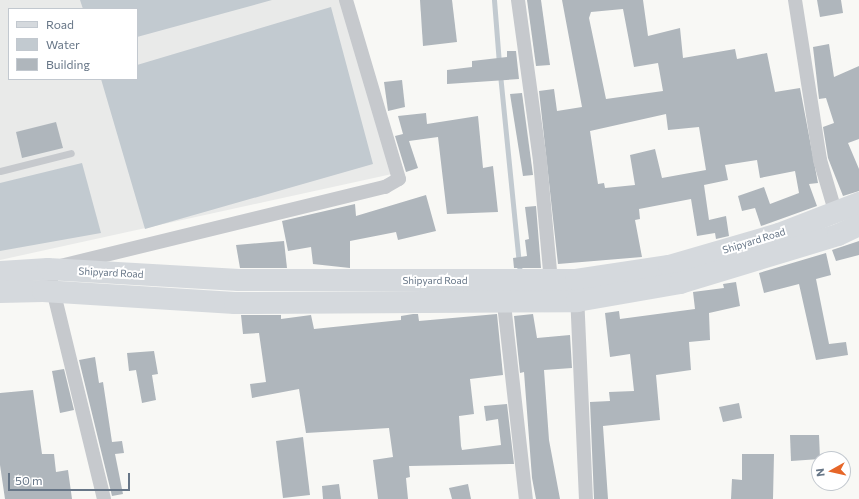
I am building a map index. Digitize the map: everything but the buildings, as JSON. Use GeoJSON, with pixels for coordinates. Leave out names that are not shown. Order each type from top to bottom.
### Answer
{"type":"FeatureCollection","features":[{"type":"Feature","properties":{"kind":"main road","name":"Shipyard Road"},"geometry":{"type":"LineString","coordinates":[[0,272],[48,269],[239,280],[551,280],[577,291],[669,266],[836,214],[859,203]]}},
{"type":"Feature","properties":{"kind":"main road","name":"Shipyard Road"},"geometry":{"type":"LineString","coordinates":[[0,292],[56,292],[235,304],[504,303],[577,291],[680,283],[838,235],[859,225]]}},
{"type":"Feature","properties":{"kind":"street"},"geometry":{"type":"LineString","coordinates":[[104,499],[56,292],[48,269],[385,187],[399,179],[346,0]]}},
{"type":"Feature","properties":{"kind":"street"},"geometry":{"type":"LineString","coordinates":[[518,0],[540,161],[551,280]]}},
{"type":"Feature","properties":{"kind":"street"},"geometry":{"type":"LineString","coordinates":[[795,0],[820,160],[836,214]]}},
{"type":"Feature","properties":{"kind":"street"},"geometry":{"type":"LineString","coordinates":[[503,281],[504,303],[526,499]]}},
{"type":"Feature","properties":{"kind":"street"},"geometry":{"type":"LineString","coordinates":[[577,291],[586,499]]}},
{"type":"Feature","properties":{"kind":"lane"},"geometry":{"type":"LineString","coordinates":[[0,171],[71,153]]}},
{"type":"Feature","properties":{"kind":"shaded area"},"geometry":{"type":"Polygon","coordinates":[[[0,0],[340,0],[392,174],[0,260],[0,0]]]}},
{"type":"Feature","properties":{"kind":"water"},"geometry":{"type":"Polygon","coordinates":[[[80,0],[272,0],[138,37],[138,8],[83,8],[80,0]]]}},
{"type":"Feature","properties":{"kind":"water"},"geometry":{"type":"Polygon","coordinates":[[[331,7],[373,164],[145,229],[101,80],[138,80],[138,65],[331,7]]]}},
{"type":"Feature","properties":{"kind":"water"},"geometry":{"type":"Polygon","coordinates":[[[82,163],[101,233],[0,251],[0,183],[82,163]]]}},
{"type":"Feature","properties":{"kind":"waterway"},"geometry":{"type":"LineString","coordinates":[[494,0],[499,64]]}},
{"type":"Feature","properties":{"kind":"waterway"},"geometry":{"type":"LineString","coordinates":[[500,74],[520,275]]}}]}
